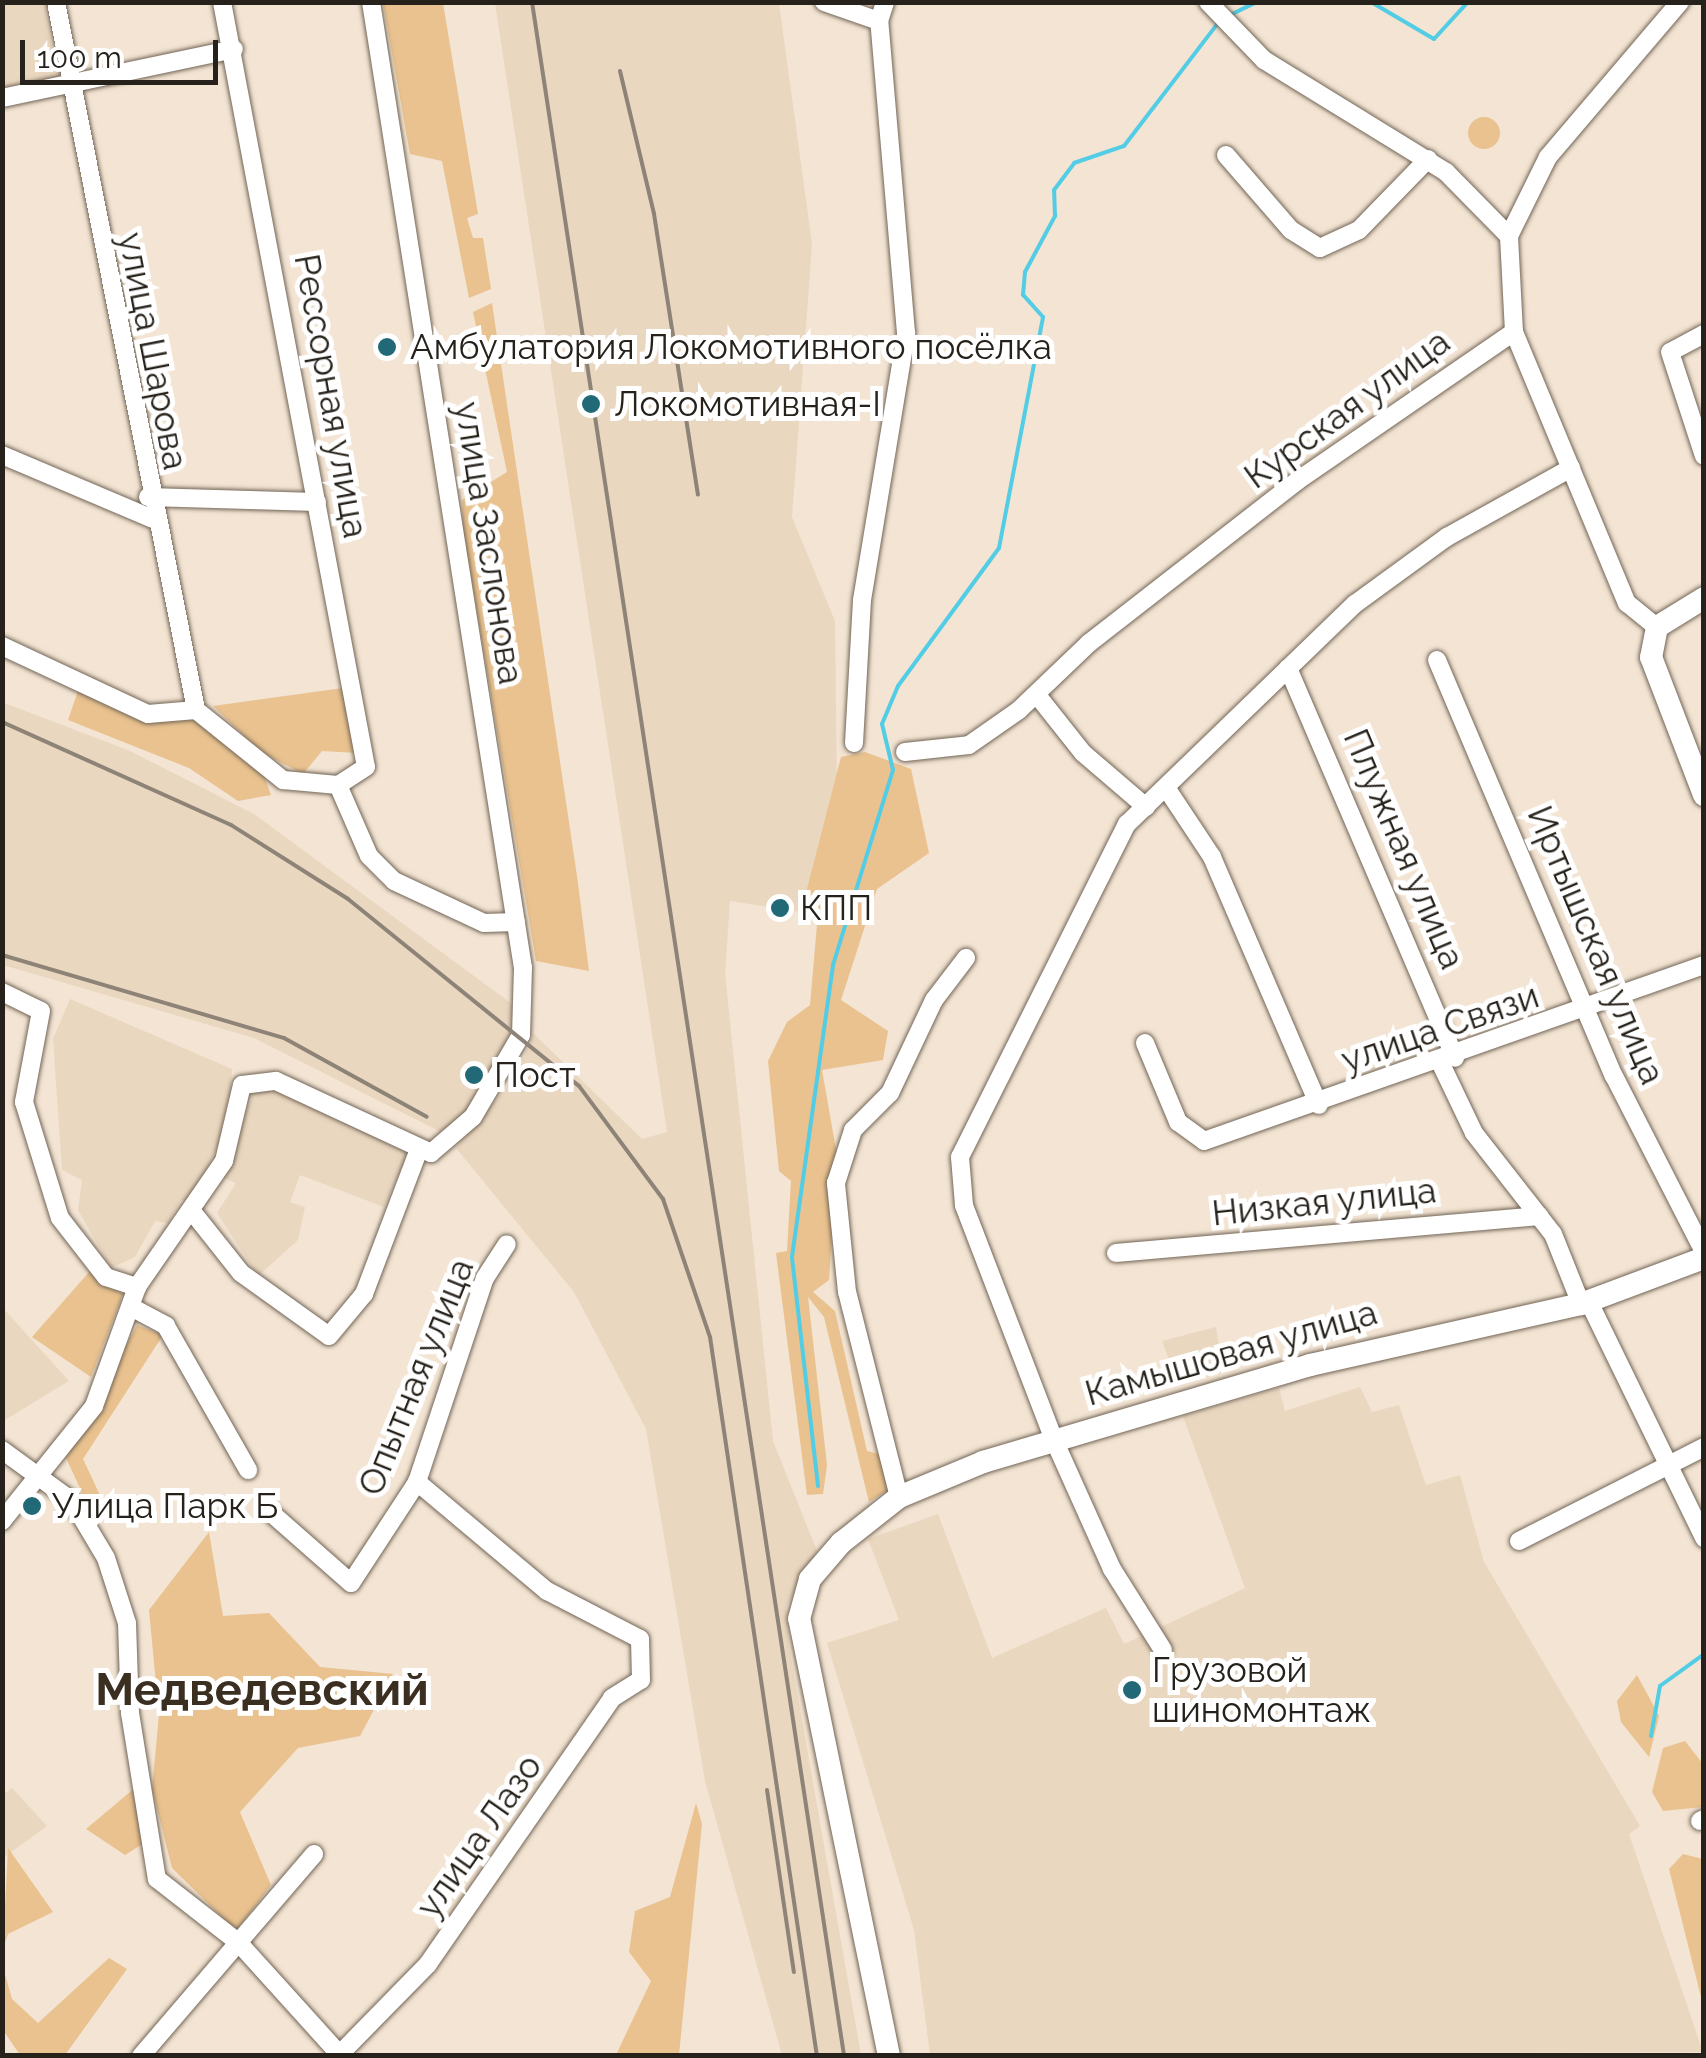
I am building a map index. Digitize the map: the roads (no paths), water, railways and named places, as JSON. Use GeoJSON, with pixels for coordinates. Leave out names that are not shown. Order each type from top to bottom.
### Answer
{"type":"FeatureCollection","features":[{"type":"Feature","properties":{"kind":"main road"},"geometry":{"type":"LineString","coordinates":[[1704,598],[1658,627],[1653,668],[1704,795]]}},
{"type":"Feature","properties":{"kind":"main road","name":"Камышовая улица"},"geometry":{"type":"LineString","coordinates":[[889,2056],[801,1640],[810,1578],[899,1497],[1054,1440],[1372,1348],[1585,1303],[1704,1255]]}},
{"type":"Feature","properties":{"kind":"street","name":"улица Шарова"},"geometry":{"type":"LineString","coordinates":[[56,2],[148,497],[196,710]]}},
{"type":"Feature","properties":{"kind":"street","name":"Рессорная улица"},"geometry":{"type":"LineString","coordinates":[[222,2],[234,49],[366,768],[338,785]]}},
{"type":"Feature","properties":{"kind":"street","name":"улица Заслонова"},"geometry":{"type":"LineString","coordinates":[[371,2],[516,922],[522,1035],[452,1138],[418,1152]]}},
{"type":"Feature","properties":{"kind":"street"},"geometry":{"type":"LineString","coordinates":[[824,2],[882,12],[906,333],[862,600],[854,743]]}},
{"type":"Feature","properties":{"kind":"street"},"geometry":{"type":"LineString","coordinates":[[1208,2],[1264,60],[1428,159],[1510,236]]}},
{"type":"Feature","properties":{"kind":"street"},"geometry":{"type":"LineString","coordinates":[[1658,627],[1626,603],[1514,332],[1510,236],[1548,156],[1680,2]]}},
{"type":"Feature","properties":{"kind":"street"},"geometry":{"type":"LineString","coordinates":[[2,98],[234,49]]}},
{"type":"Feature","properties":{"kind":"street"},"geometry":{"type":"LineString","coordinates":[[1226,156],[1291,230],[1320,248],[1359,230],[1428,159]]}},
{"type":"Feature","properties":{"kind":"street","name":"Курская улица"},"geometry":{"type":"LineString","coordinates":[[905,752],[968,745],[1038,695],[1089,643],[1297,480],[1514,332]]}},
{"type":"Feature","properties":{"kind":"street"},"geometry":{"type":"LineString","coordinates":[[1704,334],[1673,344],[1681,402],[1704,456]]}},
{"type":"Feature","properties":{"kind":"street"},"geometry":{"type":"LineString","coordinates":[[2,455],[153,520]]}},
{"type":"Feature","properties":{"kind":"street"},"geometry":{"type":"LineString","coordinates":[[1163,1650],[1112,1570],[1054,1440],[964,1205],[960,1157],[1104,856],[1146,807],[1169,792],[1288,668],[1402,566],[1571,468]]}},
{"type":"Feature","properties":{"kind":"street"},"geometry":{"type":"LineString","coordinates":[[148,497],[317,502]]}},
{"type":"Feature","properties":{"kind":"street"},"geometry":{"type":"LineString","coordinates":[[2,646],[148,714],[196,710],[283,780],[338,785],[369,856],[394,881],[484,923],[516,922]]}},
{"type":"Feature","properties":{"kind":"street","name":"Иртышская улица"},"geometry":{"type":"LineString","coordinates":[[1436,660],[1586,1010],[1704,1255]]}},
{"type":"Feature","properties":{"kind":"street","name":"Плужная улица"},"geometry":{"type":"LineString","coordinates":[[1288,668],[1474,1133],[1540,1216],[1704,1538]]}},
{"type":"Feature","properties":{"kind":"street"},"geometry":{"type":"LineString","coordinates":[[1038,695],[1083,754],[1146,807]]}},
{"type":"Feature","properties":{"kind":"street"},"geometry":{"type":"LineString","coordinates":[[1169,792],[1212,857],[1319,1105]]}},
{"type":"Feature","properties":{"kind":"street"},"geometry":{"type":"LineString","coordinates":[[899,1497],[847,1292],[835,1195],[848,1140],[890,1093],[934,1000],[966,958]]}},
{"type":"Feature","properties":{"kind":"street","name":"улица Связи"},"geometry":{"type":"LineString","coordinates":[[1145,1043],[1194,1140],[1319,1105],[1448,1061],[1704,966]]}},
{"type":"Feature","properties":{"kind":"street"},"geometry":{"type":"LineString","coordinates":[[2,992],[41,1011],[24,1102],[60,1218],[106,1277],[138,1287]]}},
{"type":"Feature","properties":{"kind":"street"},"geometry":{"type":"LineString","coordinates":[[2,1521],[43,1476],[94,1406],[138,1287],[224,1161],[250,1079],[276,1081],[418,1152],[364,1294],[329,1336],[241,1273],[192,1210]]}},
{"type":"Feature","properties":{"kind":"street"},"geometry":{"type":"LineString","coordinates":[[1312,1082],[1344,1096]]}},
{"type":"Feature","properties":{"kind":"street","name":"Низкая улица"},"geometry":{"type":"LineString","coordinates":[[1116,1252],[1540,1216]]}},
{"type":"Feature","properties":{"kind":"street","name":"Опытная улица"},"geometry":{"type":"LineString","coordinates":[[269,1511],[351,1583],[416,1482],[485,1278],[507,1244]]}},
{"type":"Feature","properties":{"kind":"street"},"geometry":{"type":"LineString","coordinates":[[131,1307],[166,1326],[248,1470]]}},
{"type":"Feature","properties":{"kind":"street"},"geometry":{"type":"LineString","coordinates":[[1519,1541],[1704,1446]]}},
{"type":"Feature","properties":{"kind":"street"},"geometry":{"type":"LineString","coordinates":[[2,1450],[72,1500],[106,1558],[127,1623],[130,1713],[157,1879],[238,1942],[339,2055]]}},
{"type":"Feature","properties":{"kind":"street","name":"улица Лазо"},"geometry":{"type":"LineString","coordinates":[[339,2055],[449,1938],[612,1698],[640,1680],[640,1639],[547,1592],[416,1482]]}},
{"type":"Feature","properties":{"kind":"street"},"geometry":{"type":"LineString","coordinates":[[141,2056],[314,1854]]}},
{"type":"Feature","properties":{"kind":"waterway"},"geometry":{"type":"LineString","coordinates":[[1230,15],[1257,2]]}},
{"type":"Feature","properties":{"kind":"waterway"},"geometry":{"type":"LineString","coordinates":[[1371,2],[1434,39],[1468,2]]}},
{"type":"Feature","properties":{"kind":"waterway"},"geometry":{"type":"LineString","coordinates":[[818,1486],[792,1257],[833,965],[893,770],[882,724],[898,686],[999,548],[1043,317],[1023,295],[1025,272],[1055,216],[1054,190],[1074,163],[1124,146],[1218,23]]}},
{"type":"Feature","properties":{"kind":"waterway"},"geometry":{"type":"LineString","coordinates":[[1651,1736],[1660,1686],[1704,1654]]}},
{"type":"Feature","properties":{"kind":"railway"},"geometry":{"type":"LineString","coordinates":[[532,2],[844,2056]]}},
{"type":"Feature","properties":{"kind":"railway"},"geometry":{"type":"LineString","coordinates":[[620,71],[654,214],[698,495]]}},
{"type":"Feature","properties":{"kind":"railway"},"geometry":{"type":"LineString","coordinates":[[2,722],[231,825],[348,899],[579,1086],[663,1199],[710,1337],[817,2056]]}},
{"type":"Feature","properties":{"kind":"railway"},"geometry":{"type":"LineString","coordinates":[[2,955],[284,1038],[427,1117]]}},
{"type":"Feature","properties":{"kind":"railway"},"geometry":{"type":"LineString","coordinates":[[767,1790],[794,1972]]}},
{"type":"Feature","properties":{"kind":"place","name":"Амбулатория Локомотивного посёлка"},"geometry":{"type":"Point","coordinates":[387,347]}},
{"type":"Feature","properties":{"kind":"place","name":"Локомотивная-I"},"geometry":{"type":"Point","coordinates":[591,404]}},
{"type":"Feature","properties":{"kind":"place","name":"КПП"},"geometry":{"type":"Point","coordinates":[780,908]}},
{"type":"Feature","properties":{"kind":"place","name":"Пост"},"geometry":{"type":"Point","coordinates":[474,1075]}},
{"type":"Feature","properties":{"kind":"place","name":"Улица Парк Б"},"geometry":{"type":"Point","coordinates":[32,1506]}},
{"type":"Feature","properties":{"kind":"place","name":"Грузовой шиномонтаж"},"geometry":{"type":"Point","coordinates":[1132,1690]}},
{"type":"Feature","properties":{"kind":"district","name":"Медведевский"},"geometry":{"type":"Point","coordinates":[262,1690]}}]}
